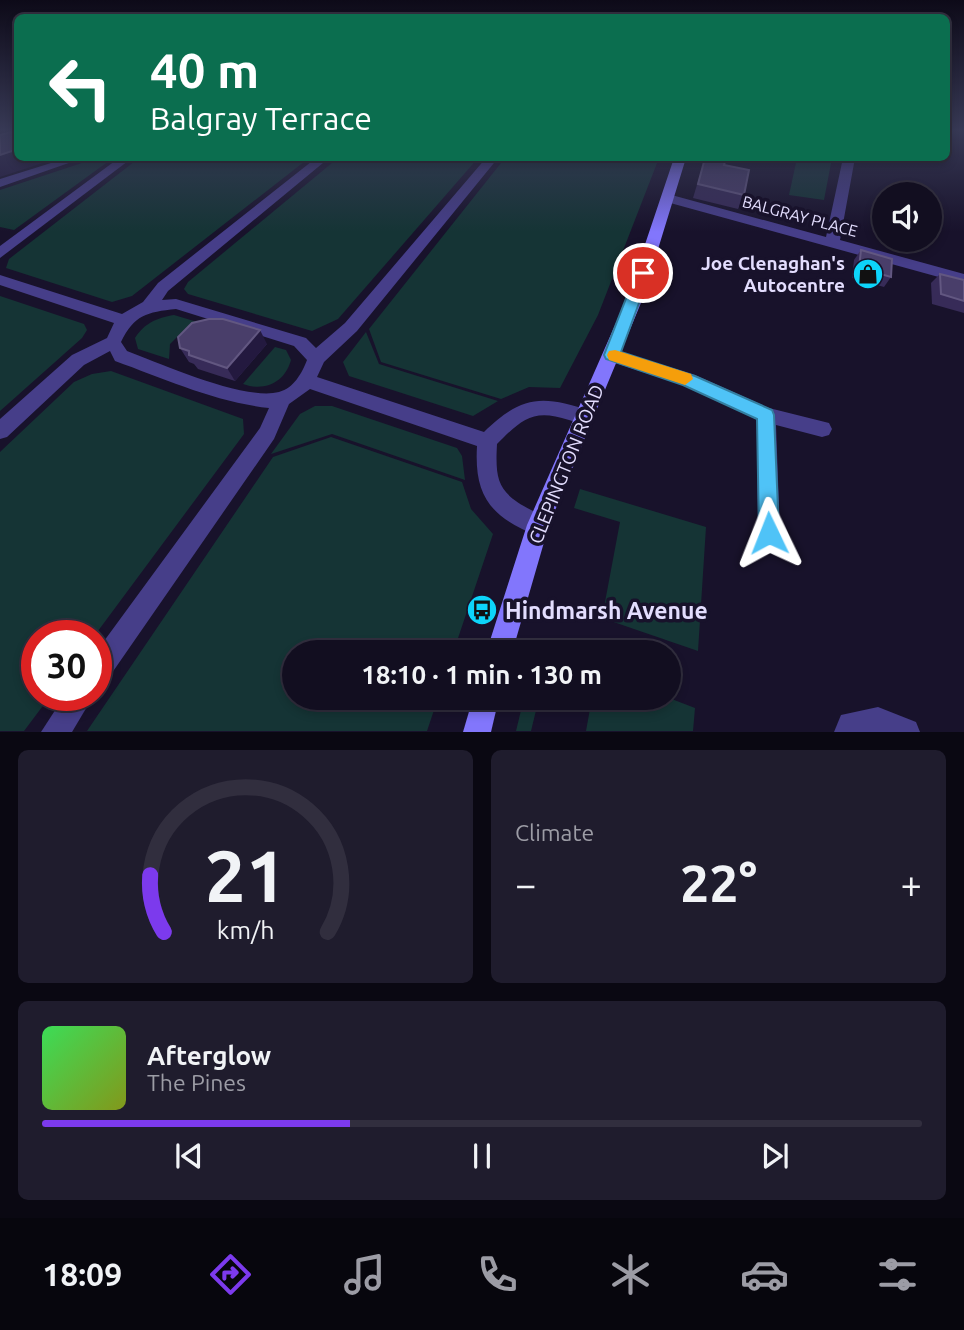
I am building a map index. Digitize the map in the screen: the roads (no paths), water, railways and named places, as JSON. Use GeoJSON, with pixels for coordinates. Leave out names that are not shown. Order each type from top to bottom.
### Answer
{"type":"FeatureCollection","features":[{"type":"Feature","properties":{"kind":"street"},"geometry":{"type":"LineString","coordinates":[[0,183],[61,163]]}},
{"type":"Feature","properties":{"kind":"street"},"geometry":{"type":"LineString","coordinates":[[0,253],[119,163]]}},
{"type":"Feature","properties":{"kind":"street"},"geometry":{"type":"LineString","coordinates":[[149,306],[163,287],[317,163]]}},
{"type":"Feature","properties":{"kind":"street"},"geometry":{"type":"LineString","coordinates":[[112,651],[267,433],[282,400],[308,381],[316,359],[351,327],[488,163]]}},
{"type":"Feature","properties":{"kind":"street","name":"CLEPINGTON ROAD"},"geometry":{"type":"LineString","coordinates":[[503,640],[538,525],[635,298],[678,163]]}},
{"type":"Feature","properties":{"kind":"street"},"geometry":{"type":"LineString","coordinates":[[832,243],[848,163]]}},
{"type":"Feature","properties":{"kind":"street","name":"BALGRAY PLACE"},"geometry":{"type":"LineString","coordinates":[[668,198],[964,279]]}},
{"type":"Feature","properties":{"kind":"street"},"geometry":{"type":"LineString","coordinates":[[0,280],[122,320]]}},
{"type":"Feature","properties":{"kind":"street"},"geometry":{"type":"LineString","coordinates":[[0,431],[78,360],[113,342],[122,320],[149,306],[176,304],[300,342],[316,359]]}},
{"type":"Feature","properties":{"kind":"street"},"geometry":{"type":"LineString","coordinates":[[113,342],[121,356],[254,402],[282,400]]}},
{"type":"Feature","properties":{"kind":"street"},"geometry":{"type":"LineString","coordinates":[[612,355],[689,380],[766,415],[821,429]]}},
{"type":"Feature","properties":{"kind":"street"},"geometry":{"type":"LineString","coordinates":[[308,381],[487,441]]}},
{"type":"Feature","properties":{"kind":"street"},"geometry":{"type":"LineString","coordinates":[[538,525],[503,506],[493,494],[485,475],[487,441],[513,415],[535,406],[553,406],[584,417]]}},
{"type":"Feature","properties":{"kind":"street"},"geometry":{"type":"LineString","coordinates":[[766,415],[769,533]]}},
{"type":"Feature","properties":{"kind":"street"},"geometry":{"type":"LineString","coordinates":[[477,732],[483,710]]}},
{"type":"Feature","properties":{"kind":"street"},"geometry":{"type":"LineString","coordinates":[[55,732],[70,711]]}},
{"type":"Feature","properties":{"kind":"street"},"geometry":{"type":"LineString","coordinates":[[848,732],[851,725],[878,721],[906,732]]}},
{"type":"Feature","properties":{"kind":"place","name":"Joe Clenaghan's Autocentre"},"geometry":{"type":"Point","coordinates":[868,274]}},
{"type":"Feature","properties":{"kind":"place","name":"Hindmarsh Avenue"},"geometry":{"type":"Point","coordinates":[482,610]}}]}
